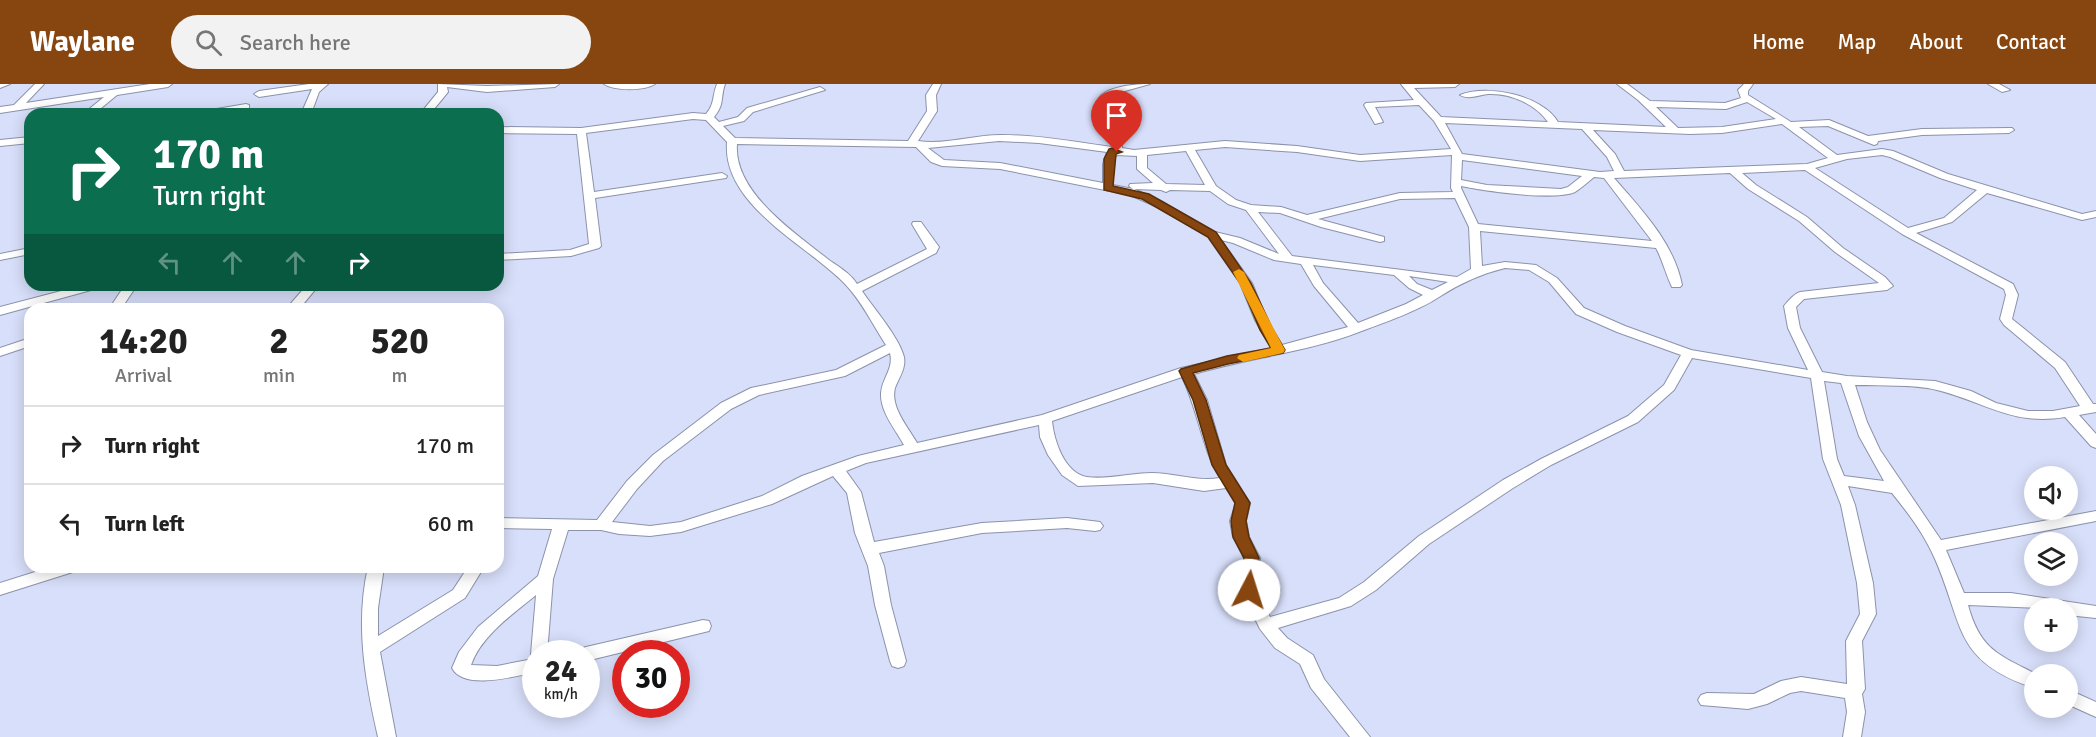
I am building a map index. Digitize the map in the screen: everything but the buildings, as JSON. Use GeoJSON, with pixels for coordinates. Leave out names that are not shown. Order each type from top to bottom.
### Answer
{"type":"FeatureCollection","features":[{"type":"Feature","properties":{"kind":"street"},"geometry":{"type":"LineString","coordinates":[[0,85],[6,84]]}},
{"type":"Feature","properties":{"kind":"street"},"geometry":{"type":"LineString","coordinates":[[16,108],[40,84]]}},
{"type":"Feature","properties":{"kind":"street"},"geometry":{"type":"LineString","coordinates":[[0,110],[168,84]]}},
{"type":"Feature","properties":{"kind":"street"},"geometry":{"type":"LineString","coordinates":[[247,108],[265,84]]}},
{"type":"Feature","properties":{"kind":"street"},"geometry":{"type":"LineString","coordinates":[[259,94],[324,84]]}},
{"type":"Feature","properties":{"kind":"street"},"geometry":{"type":"LineString","coordinates":[[310,108],[315,91],[324,84]]}},
{"type":"Feature","properties":{"kind":"street"},"geometry":{"type":"LineString","coordinates":[[430,108],[443,92],[443,84],[487,89],[555,84]]}},
{"type":"Feature","properties":{"kind":"street"},"geometry":{"type":"LineString","coordinates":[[608,84],[633,86],[651,84]]}},
{"type":"Feature","properties":{"kind":"street"},"geometry":{"type":"LineString","coordinates":[[709,117],[718,106],[717,92],[721,84]]}},
{"type":"Feature","properties":{"kind":"street"},"geometry":{"type":"LineString","coordinates":[[915,144],[932,111],[931,95],[937,84]]}},
{"type":"Feature","properties":{"kind":"street"},"geometry":{"type":"LineString","coordinates":[[1108,184],[1108,164],[1115,151],[1115,123],[1103,108],[1103,102],[1111,92],[1146,84]]}},
{"type":"Feature","properties":{"kind":"street"},"geometry":{"type":"LineString","coordinates":[[1406,85],[1455,84]]}},
{"type":"Feature","properties":{"kind":"street"},"geometry":{"type":"LineString","coordinates":[[1621,84],[1675,130]]}},
{"type":"Feature","properties":{"kind":"street"},"geometry":{"type":"LineString","coordinates":[[1749,84],[1742,93],[1748,99],[1834,158]]}},
{"type":"Feature","properties":{"kind":"street"},"geometry":{"type":"LineString","coordinates":[[1992,84],[2005,90]]}},
{"type":"Feature","properties":{"kind":"street"},"geometry":{"type":"LineString","coordinates":[[1406,85],[1438,120],[1458,155],[1458,195],[1474,227],[1477,271]]}},
{"type":"Feature","properties":{"kind":"street"},"geometry":{"type":"LineString","coordinates":[[718,125],[741,118],[750,110],[820,90]]}},
{"type":"Feature","properties":{"kind":"street"},"geometry":{"type":"LineString","coordinates":[[1465,95],[1486,92],[1510,93],[1543,111],[1553,120],[1555,126]]}},
{"type":"Feature","properties":{"kind":"street"},"geometry":{"type":"LineString","coordinates":[[95,108],[114,93]]}},
{"type":"Feature","properties":{"kind":"street"},"geometry":{"type":"LineString","coordinates":[[1647,104],[1726,106],[1748,99]]}},
{"type":"Feature","properties":{"kind":"street"},"geometry":{"type":"LineString","coordinates":[[1378,122],[1369,105],[1420,102]]}},
{"type":"Feature","properties":{"kind":"street"},"geometry":{"type":"LineString","coordinates":[[504,132],[581,131],[693,116],[709,117],[732,141],[953,144],[999,138],[1032,139],[1142,153],[1212,144],[1264,146],[1359,158],[1458,155],[1590,175],[1807,167],[1834,158],[1882,152],[1983,189],[2082,217],[2096,214]]}},
{"type":"Feature","properties":{"kind":"street"},"geometry":{"type":"LineString","coordinates":[[1438,120],[1708,131],[1786,123],[1829,123],[1868,139],[1882,147],[1882,152]]}},
{"type":"Feature","properties":{"kind":"street"},"geometry":{"type":"LineString","coordinates":[[1585,127],[1611,156],[1620,174]]}},
{"type":"Feature","properties":{"kind":"street"},"geometry":{"type":"LineString","coordinates":[[1868,139],[1922,132],[2009,130]]}},
{"type":"Feature","properties":{"kind":"street"},"geometry":{"type":"LineString","coordinates":[[504,257],[571,253],[595,246],[586,166],[580,140],[581,131]]}},
{"type":"Feature","properties":{"kind":"street"},"geometry":{"type":"LineString","coordinates":[[0,144],[24,141]]}},
{"type":"Feature","properties":{"kind":"street"},"geometry":{"type":"LineString","coordinates":[[732,141],[730,147],[735,168],[747,189],[774,222],[850,282],[893,346],[897,353],[898,371],[888,390],[888,399],[912,447]]}},
{"type":"Feature","properties":{"kind":"street"},"geometry":{"type":"LineString","coordinates":[[915,144],[942,163],[1000,166],[1032,174],[1108,184],[1166,189],[1212,188]]}},
{"type":"Feature","properties":{"kind":"street"},"geometry":{"type":"LineString","coordinates":[[1188,146],[1212,188],[1232,202],[1250,208],[1281,210],[1325,225],[1380,239]]}},
{"type":"Feature","properties":{"kind":"street"},"geometry":{"type":"LineString","coordinates":[[1142,153],[1142,169],[1166,189]]}},
{"type":"Feature","properties":{"kind":"street"},"geometry":{"type":"LineString","coordinates":[[504,523],[600,525],[650,531],[681,527],[767,500],[863,459],[1044,419],[1186,371],[1279,350],[1356,329],[1434,296],[1477,271],[1505,265],[1532,267],[1553,280],[1580,311],[1621,329],[1688,352],[1738,363],[1847,380],[1935,385],[2028,415],[2069,413],[2092,408],[2060,365],[2008,322],[2006,319],[2012,295],[2009,287],[1906,232],[1807,167]]}},
{"type":"Feature","properties":{"kind":"street"},"geometry":{"type":"LineString","coordinates":[[1734,171],[1752,186],[1803,219],[1887,286],[1821,292],[1794,300],[1790,306],[1794,328],[1817,375],[1830,459],[1848,505],[1868,606],[1865,621],[1854,641],[1856,689],[1853,691],[1856,712],[1852,737]]}},
{"type":"Feature","properties":{"kind":"street"},"geometry":{"type":"LineString","coordinates":[[1457,182],[1487,188],[1562,192],[1572,189],[1590,175]]}},
{"type":"Feature","properties":{"kind":"street"},"geometry":{"type":"LineString","coordinates":[[1607,175],[1647,224],[1676,274],[1676,285]]}},
{"type":"Feature","properties":{"kind":"street"},"geometry":{"type":"LineString","coordinates":[[590,196],[722,176]]}},
{"type":"Feature","properties":{"kind":"street"},"geometry":{"type":"LineString","coordinates":[[1108,184],[1145,196],[1212,235],[1236,240],[1266,254],[1288,259],[1461,281]]}},
{"type":"Feature","properties":{"kind":"street"},"geometry":{"type":"LineString","coordinates":[[1906,232],[1948,220],[1983,189]]}},
{"type":"Feature","properties":{"kind":"street"},"geometry":{"type":"LineString","coordinates":[[1308,218],[1400,196],[1458,195]]}},
{"type":"Feature","properties":{"kind":"street"},"geometry":{"type":"LineString","coordinates":[[1250,208],[1288,259]]}},
{"type":"Feature","properties":{"kind":"street"},"geometry":{"type":"LineString","coordinates":[[855,290],[932,251],[933,247],[917,224]]}},
{"type":"Feature","properties":{"kind":"street"},"geometry":{"type":"LineString","coordinates":[[1474,227],[1658,245]]}},
{"type":"Feature","properties":{"kind":"street"},"geometry":{"type":"LineString","coordinates":[[1212,235],[1245,283],[1266,330],[1279,350]]}},
{"type":"Feature","properties":{"kind":"street"},"geometry":{"type":"LineString","coordinates":[[1476,248],[1480,254],[1505,265]]}},
{"type":"Feature","properties":{"kind":"street"},"geometry":{"type":"LineString","coordinates":[[0,257],[24,252]]}},
{"type":"Feature","properties":{"kind":"street"},"geometry":{"type":"LineString","coordinates":[[1305,261],[1318,284],[1356,329]]}},
{"type":"Feature","properties":{"kind":"street"},"geometry":{"type":"LineString","coordinates":[[1398,272],[1413,286],[1434,296]]}},
{"type":"Feature","properties":{"kind":"street"},"geometry":{"type":"LineString","coordinates":[[30,303],[75,291]]}},
{"type":"Feature","properties":{"kind":"street"},"geometry":{"type":"LineString","coordinates":[[297,303],[308,291]]}},
{"type":"Feature","properties":{"kind":"street"},"geometry":{"type":"LineString","coordinates":[[0,311],[24,305]]}},
{"type":"Feature","properties":{"kind":"street"},"geometry":{"type":"LineString","coordinates":[[0,352],[24,344]]}},
{"type":"Feature","properties":{"kind":"street"},"geometry":{"type":"LineString","coordinates":[[600,525],[632,485],[658,458],[726,406],[756,391],[840,373],[893,346]]}},
{"type":"Feature","properties":{"kind":"street"},"geometry":{"type":"LineString","coordinates":[[1266,624],[1346,602],[1370,586],[1424,540],[1508,484],[1546,462],[1633,419],[1669,387],[1688,352]]}},
{"type":"Feature","properties":{"kind":"street"},"geometry":{"type":"LineString","coordinates":[[1186,371],[1200,400],[1219,465],[1243,503],[1238,521],[1241,537],[1251,558],[1249,590],[1266,624],[1281,644],[1307,660],[1317,683],[1361,737]]}},
{"type":"Feature","properties":{"kind":"street"},"geometry":{"type":"LineString","coordinates":[[1847,380],[1854,406],[1876,456],[1896,488],[1915,510],[1937,546],[1958,599],[1961,613],[1976,645],[1999,662],[2024,676]]}},
{"type":"Feature","properties":{"kind":"street"},"geometry":{"type":"LineString","coordinates":[[2069,413],[2096,443]]}},
{"type":"Feature","properties":{"kind":"street"},"geometry":{"type":"LineString","coordinates":[[1044,419],[1047,437],[1053,452],[1067,472],[1083,482],[1153,478],[1204,486],[1230,482]]}},
{"type":"Feature","properties":{"kind":"street"},"geometry":{"type":"LineString","coordinates":[[834,470],[841,474],[854,492],[869,549],[876,566],[883,605],[898,661]]}},
{"type":"Feature","properties":{"kind":"street"},"geometry":{"type":"LineString","coordinates":[[1837,480],[1896,488]]}},
{"type":"Feature","properties":{"kind":"street"},"geometry":{"type":"LineString","coordinates":[[1937,546],[2096,516]]}},
{"type":"Feature","properties":{"kind":"street"},"geometry":{"type":"LineString","coordinates":[[540,640],[545,579],[562,523]]}},
{"type":"Feature","properties":{"kind":"street"},"geometry":{"type":"LineString","coordinates":[[869,549],[982,528],[1067,524],[1095,526]]}},
{"type":"Feature","properties":{"kind":"street"},"geometry":{"type":"LineString","coordinates":[[0,589],[51,573]]}},
{"type":"Feature","properties":{"kind":"street"},"geometry":{"type":"LineString","coordinates":[[374,573],[372,581],[375,685],[387,737]]}},
{"type":"Feature","properties":{"kind":"street"},"geometry":{"type":"LineString","coordinates":[[373,648],[459,594],[472,573]]}},
{"type":"Feature","properties":{"kind":"street"},"geometry":{"type":"LineString","coordinates":[[522,667],[478,674],[466,673],[461,668],[472,646],[504,611],[545,579]]}},
{"type":"Feature","properties":{"kind":"street"},"geometry":{"type":"LineString","coordinates":[[1958,599],[2024,601]]}},
{"type":"Feature","properties":{"kind":"street"},"geometry":{"type":"LineString","coordinates":[[2078,610],[2096,612]]}},
{"type":"Feature","properties":{"kind":"street"},"geometry":{"type":"LineString","coordinates":[[600,651],[703,626]]}},
{"type":"Feature","properties":{"kind":"street"},"geometry":{"type":"LineString","coordinates":[[1707,700],[1755,701],[1777,689],[1798,684],[1853,691]]}},
{"type":"Feature","properties":{"kind":"street"},"geometry":{"type":"LineString","coordinates":[[2078,701],[2096,710]]}},
{"type":"Feature","properties":{"kind":"slow traffic"},"geometry":{"type":"LineString","coordinates":[[1239,272],[1252,294],[1266,330],[1279,350],[1243,358]]}},
{"type":"Feature","properties":{"kind":"route"},"geometry":{"type":"LineString","coordinates":[[1117,152],[1112,151],[1109,159],[1108,188],[1145,196],[1212,235],[1252,294],[1266,330],[1279,350],[1186,371],[1200,400],[1219,465],[1243,503],[1238,521],[1241,537],[1251,558],[1249,590]]}}]}
